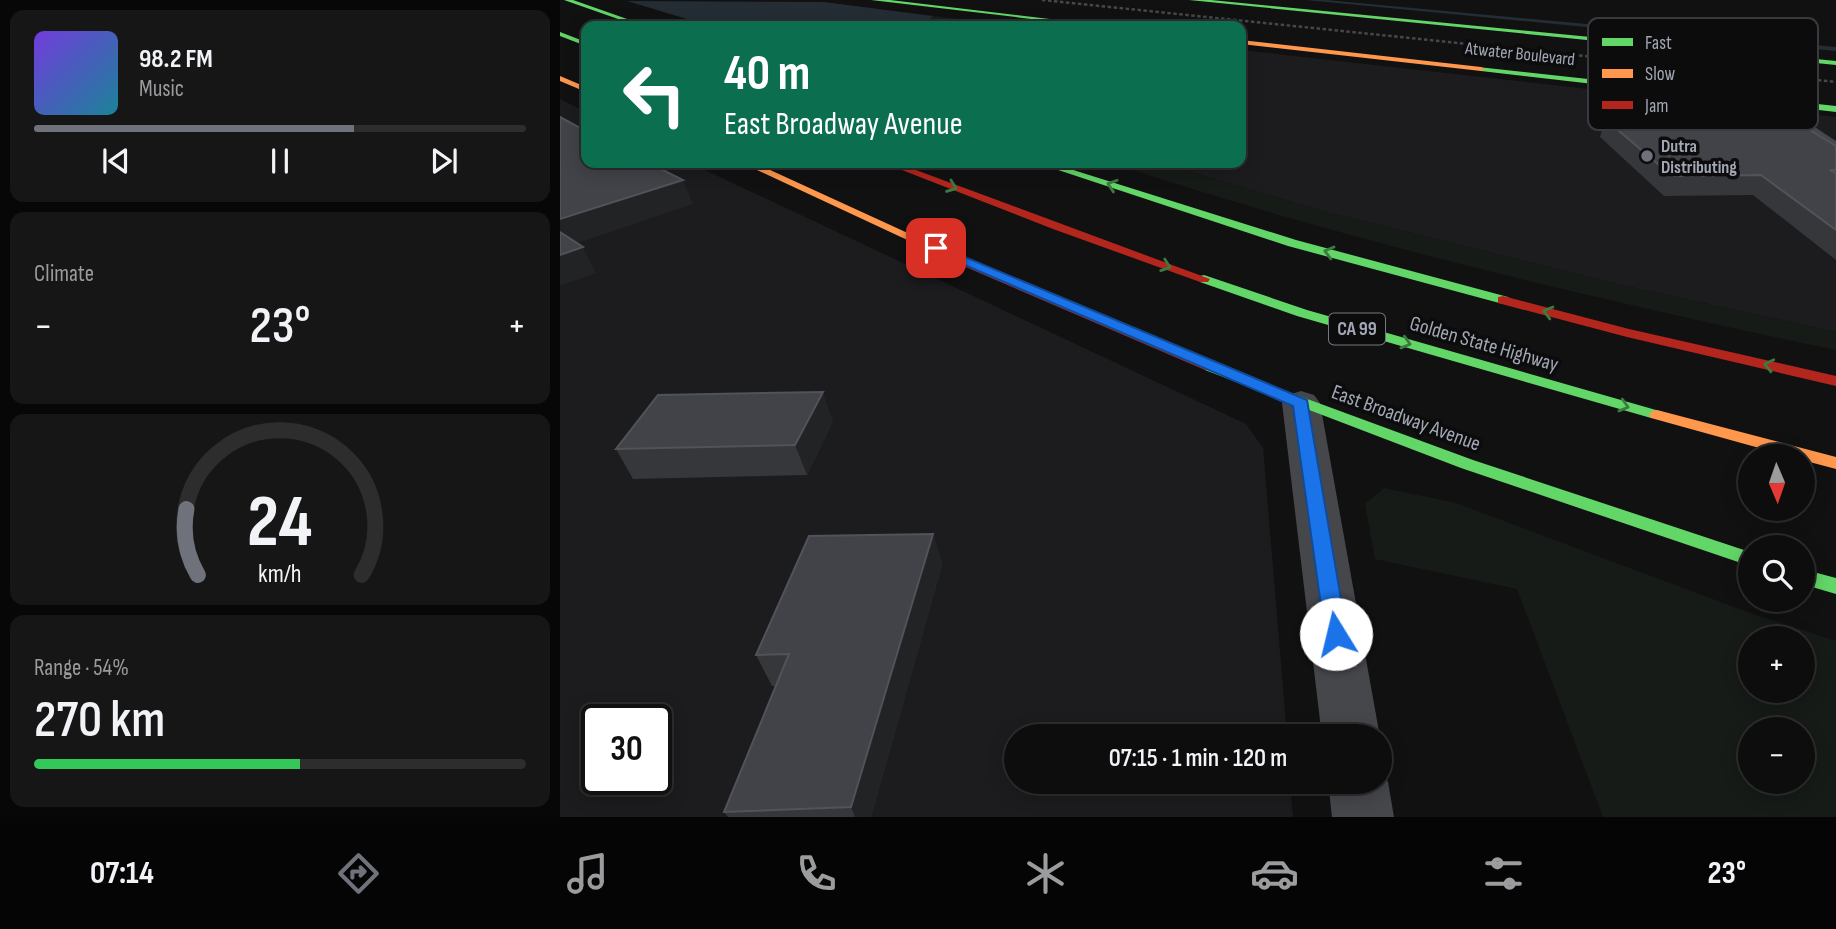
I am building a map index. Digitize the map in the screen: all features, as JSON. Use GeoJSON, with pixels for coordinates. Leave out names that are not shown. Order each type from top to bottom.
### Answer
{"type":"FeatureCollection","features":[{"type":"Feature","properties":{"kind":"main road"},"geometry":{"type":"LineString","coordinates":[[567,0],[629,21]]}},
{"type":"Feature","properties":{"kind":"main road"},"geometry":{"type":"LineString","coordinates":[[874,0],[1061,21]]}},
{"type":"Feature","properties":{"kind":"main road"},"geometry":{"type":"LineString","coordinates":[[1192,0],[1588,39]]}},
{"type":"Feature","properties":{"kind":"main road"},"geometry":{"type":"LineString","coordinates":[[560,33],[581,42]]}},
{"type":"Feature","properties":{"kind":"main road","name":"Atwater Boulevard"},"geometry":{"type":"LineString","coordinates":[[1246,42],[1588,81]]}},
{"type":"Feature","properties":{"kind":"main road"},"geometry":{"type":"LineString","coordinates":[[1818,61],[1836,63]]}},
{"type":"Feature","properties":{"kind":"main road"},"geometry":{"type":"LineString","coordinates":[[560,78],[581,88]]}},
{"type":"Feature","properties":{"kind":"main road","name":"Atwater Boulevard"},"geometry":{"type":"LineString","coordinates":[[1818,107],[1836,109]]}},
{"type":"Feature","properties":{"kind":"main road","name":"East Broadway Avenue"},"geometry":{"type":"LineString","coordinates":[[758,168],[983,270],[1301,403],[1598,510],[1738,555]]}},
{"type":"Feature","properties":{"kind":"main road","name":"Golden State Highway"},"geometry":{"type":"LineString","coordinates":[[902,168],[1057,227],[1302,313],[1745,440],[1836,463]]}},
{"type":"Feature","properties":{"kind":"main road"},"geometry":{"type":"LineString","coordinates":[[1058,168],[1305,246],[1627,333],[1836,380]]}},
{"type":"Feature","properties":{"kind":"main road"},"geometry":{"type":"LineString","coordinates":[[1815,580],[1836,586]]}},
{"type":"Feature","properties":{"kind":"street"},"geometry":{"type":"LineString","coordinates":[[1301,403],[1349,724]]}},
{"type":"Feature","properties":{"kind":"street"},"geometry":{"type":"LineString","coordinates":[[1360,794],[1363,817]]}},
{"type":"Feature","properties":{"kind":"lane"},"geometry":{"type":"LineString","coordinates":[[1811,130],[1836,146]]}},
{"type":"Feature","properties":{"kind":"shaded area"},"geometry":{"type":"Polygon","coordinates":[[[627,1],[824,2],[933,16],[928,21],[693,21],[627,1]]]}},
{"type":"Feature","properties":{"kind":"shaded area"},"geometry":{"type":"Polygon","coordinates":[[[933,16],[978,21],[928,21],[933,16]]]}},
{"type":"Feature","properties":{"kind":"shaded area"},"geometry":{"type":"Polygon","coordinates":[[[1246,51],[1588,89],[1588,130],[1818,130],[1818,115],[1836,117],[1836,332],[1631,287],[1326,212],[1178,168],[1246,168],[1246,51]]]}},
{"type":"Feature","properties":{"kind":"shaded area"},"geometry":{"type":"Polygon","coordinates":[[[560,99],[581,110],[581,168],[701,168],[1246,424],[1263,448],[1286,724],[1004,724],[1004,794],[1291,794],[1293,817],[560,817],[560,99]]]}},
{"type":"Feature","properties":{"kind":"shaded area"},"geometry":{"type":"Polygon","coordinates":[[[1127,168],[1178,168],[1326,212],[1631,287],[1836,332],[1836,350],[1471,267],[1127,168]]]}},
{"type":"Feature","properties":{"kind":"shaded area"},"geometry":{"type":"Polygon","coordinates":[[[1384,488],[1456,503],[1738,609],[1738,612],[1747,612],[1790,626],[1738,626],[1738,703],[1815,703],[1815,634],[1836,641],[1836,817],[1603,817],[1517,589],[1375,559],[1365,504],[1384,488]]]}},
{"type":"Feature","properties":{"kind":"building"},"geometry":{"type":"Polygon","coordinates":[[[560,117],[581,128],[581,168],[659,168],[683,180],[560,219],[560,117]]]}},
{"type":"Feature","properties":{"kind":"building"},"geometry":{"type":"Polygon","coordinates":[[[1618,130],[1810,130],[1836,146],[1836,170],[1830,170],[1836,173],[1836,230],[1761,175],[1672,176],[1618,130]]]}},
{"type":"Feature","properties":{"kind":"building"},"geometry":{"type":"Polygon","coordinates":[[[560,232],[583,247],[560,255],[560,232]]]}},
{"type":"Feature","properties":{"kind":"building"},"geometry":{"type":"Polygon","coordinates":[[[823,392],[795,445],[616,449],[658,395],[823,392]]]}},
{"type":"Feature","properties":{"kind":"building"},"geometry":{"type":"Polygon","coordinates":[[[933,534],[851,807],[724,812],[789,654],[756,655],[809,536],[933,534]]]}},
{"type":"Feature","properties":{"kind":"waterway"},"geometry":{"type":"LineString","coordinates":[[1309,0],[1588,26]]}},
{"type":"Feature","properties":{"kind":"waterway"},"geometry":{"type":"LineString","coordinates":[[1818,47],[1836,49]]}},
{"type":"Feature","properties":{"kind":"railway"},"geometry":{"type":"LineString","coordinates":[[1042,0],[1245,21]]}},
{"type":"Feature","properties":{"kind":"railway"},"geometry":{"type":"LineString","coordinates":[[1246,21],[1588,56]]}},
{"type":"Feature","properties":{"kind":"railway"},"geometry":{"type":"LineString","coordinates":[[1818,80],[1836,82]]}},
{"type":"Feature","properties":{"kind":"traffic: fast"},"geometry":{"type":"LineString","coordinates":[[567,0],[629,21]]}},
{"type":"Feature","properties":{"kind":"traffic: fast"},"geometry":{"type":"LineString","coordinates":[[874,0],[1061,21]]}},
{"type":"Feature","properties":{"kind":"traffic: fast"},"geometry":{"type":"LineString","coordinates":[[1192,0],[1588,39]]}},
{"type":"Feature","properties":{"kind":"traffic: fast"},"geometry":{"type":"LineString","coordinates":[[560,34],[581,42]]}},
{"type":"Feature","properties":{"kind":"traffic: fast"},"geometry":{"type":"LineString","coordinates":[[1818,61],[1836,63]]}},
{"type":"Feature","properties":{"kind":"traffic: fast"},"geometry":{"type":"LineString","coordinates":[[1481,69],[1588,81]]}},
{"type":"Feature","properties":{"kind":"traffic: fast"},"geometry":{"type":"LineString","coordinates":[[1818,107],[1836,109]]}},
{"type":"Feature","properties":{"kind":"traffic: fast"},"geometry":{"type":"LineString","coordinates":[[1058,168],[1292,243],[1503,300]]}},
{"type":"Feature","properties":{"kind":"traffic: fast"},"geometry":{"type":"LineString","coordinates":[[1204,279],[1302,313],[1657,415]]}},
{"type":"Feature","properties":{"kind":"traffic: fast"},"geometry":{"type":"LineString","coordinates":[[1210,367],[1467,464],[1738,555]]}},
{"type":"Feature","properties":{"kind":"traffic: fast"},"geometry":{"type":"LineString","coordinates":[[1815,580],[1836,586]]}},
{"type":"Feature","properties":{"kind":"traffic: slow"},"geometry":{"type":"LineString","coordinates":[[1246,43],[1481,69]]}},
{"type":"Feature","properties":{"kind":"traffic: slow"},"geometry":{"type":"LineString","coordinates":[[560,78],[581,88]]}},
{"type":"Feature","properties":{"kind":"traffic: slow"},"geometry":{"type":"LineString","coordinates":[[758,168],[965,262]]}},
{"type":"Feature","properties":{"kind":"traffic: slow"},"geometry":{"type":"LineString","coordinates":[[1657,415],[1836,463]]}},
{"type":"Feature","properties":{"kind":"traffic: jam"},"geometry":{"type":"LineString","coordinates":[[902,168],[1204,279]]}},
{"type":"Feature","properties":{"kind":"traffic: jam"},"geometry":{"type":"LineString","coordinates":[[965,262],[1210,367]]}},
{"type":"Feature","properties":{"kind":"traffic: jam"},"geometry":{"type":"LineString","coordinates":[[1503,300],[1627,333],[1836,381]]}},
{"type":"Feature","properties":{"kind":"place","name":"Dutra Distributing"},"geometry":{"type":"Point","coordinates":[1647,156]}},
{"type":"Feature","properties":{"kind":"route"},"geometry":{"type":"LineString","coordinates":[[936,248],[1301,403],[1336,634]]}}]}
